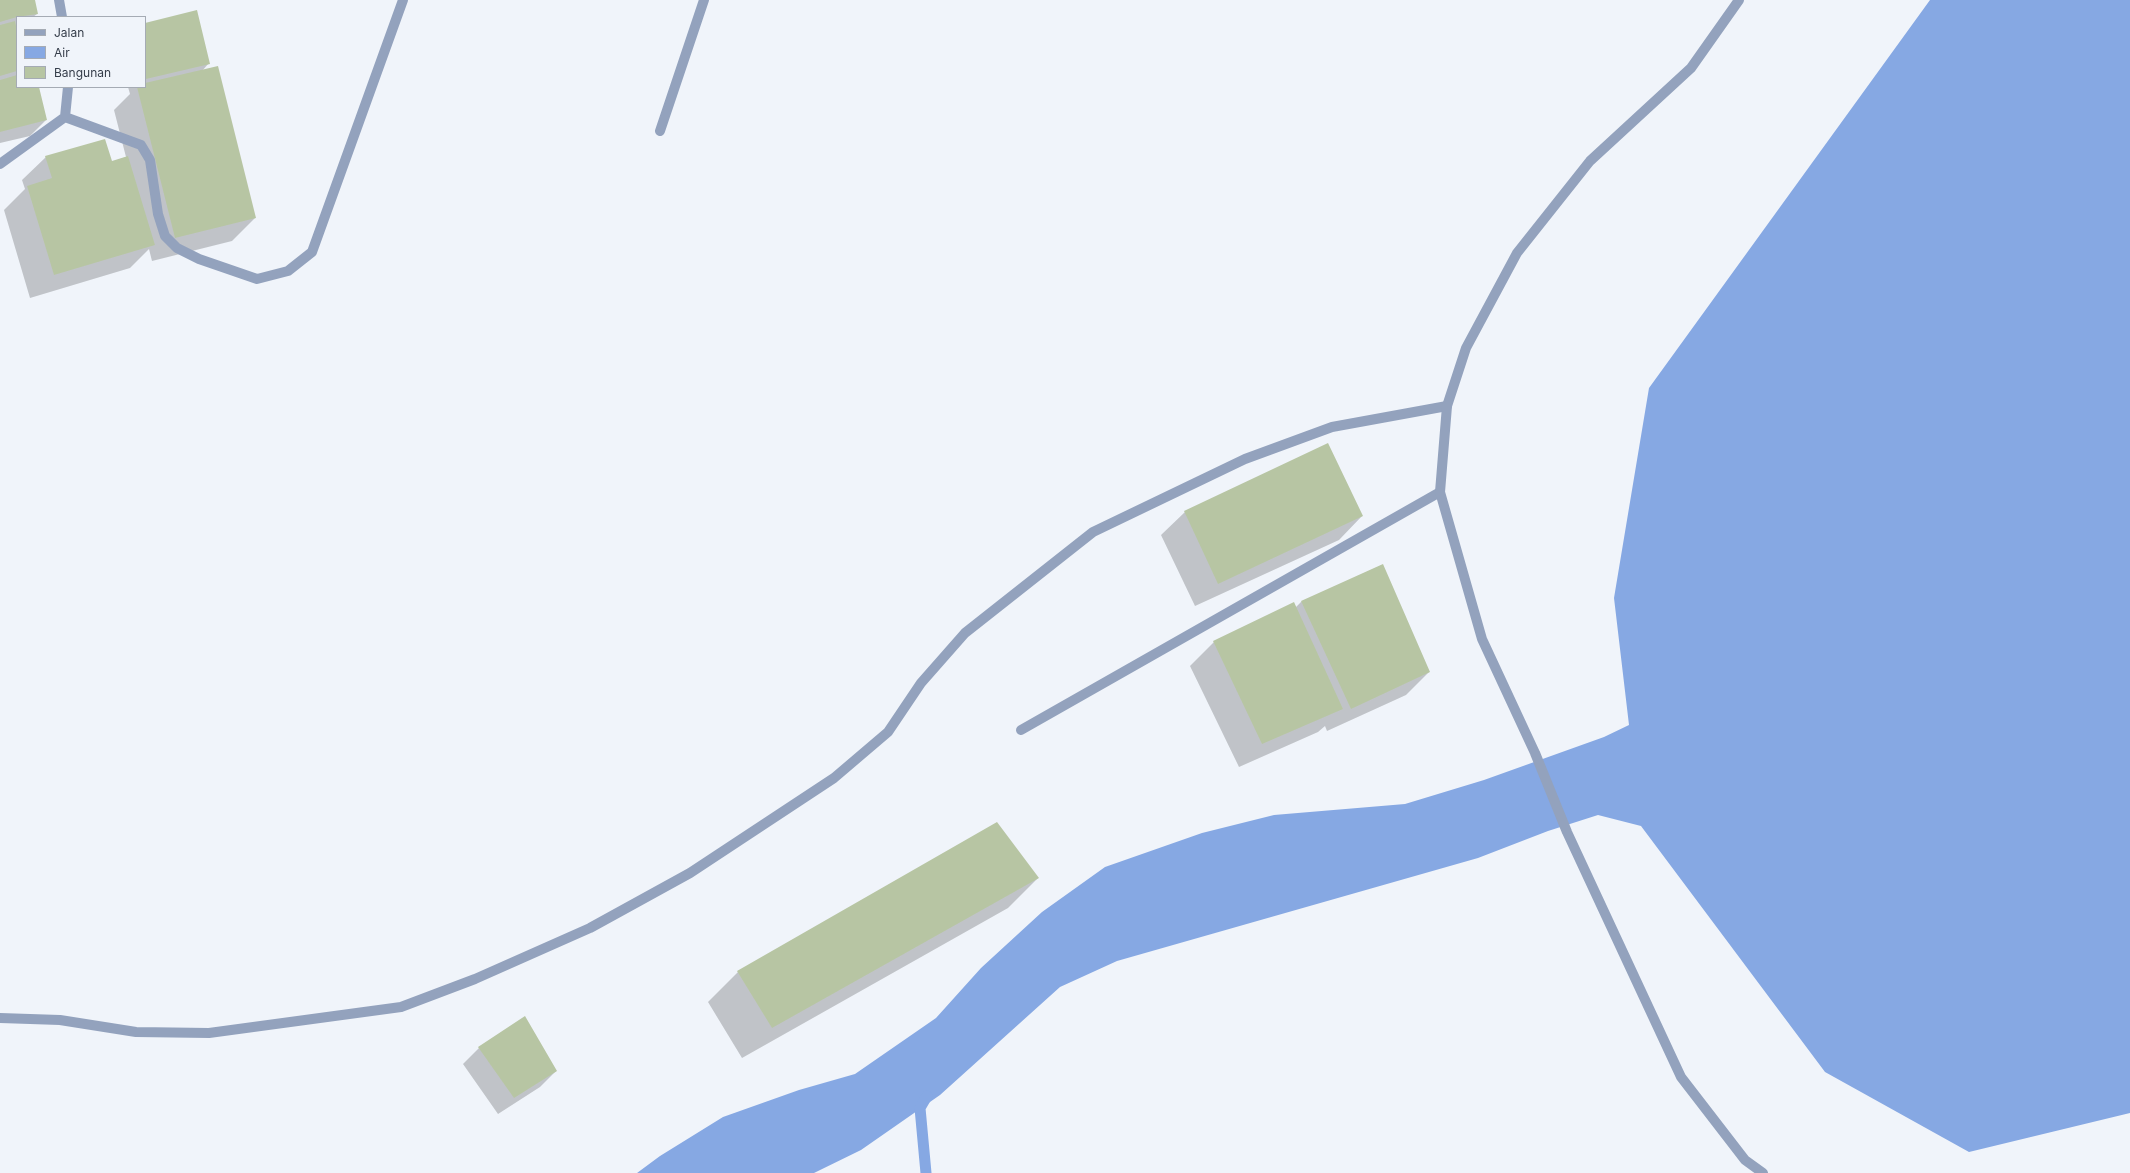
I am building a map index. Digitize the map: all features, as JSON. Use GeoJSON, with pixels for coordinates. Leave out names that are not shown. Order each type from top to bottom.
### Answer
{"type":"FeatureCollection","features":[{"type":"Feature","properties":{"kind":"street"},"geometry":{"type":"LineString","coordinates":[[59,0],[62,16]]}},
{"type":"Feature","properties":{"kind":"street"},"geometry":{"type":"LineString","coordinates":[[65,118],[141,144],[150,160],[158,214],[165,236],[177,248],[199,259],[257,279],[288,271],[312,252],[403,0]]}},
{"type":"Feature","properties":{"kind":"street"},"geometry":{"type":"LineString","coordinates":[[660,131],[704,0]]}},
{"type":"Feature","properties":{"kind":"street"},"geometry":{"type":"LineString","coordinates":[[1739,0],[1691,68],[1590,161],[1516,253],[1466,348],[1447,406],[1440,492],[1482,639],[1535,753],[1567,832],[1681,1078],[1745,1160],[1763,1173]]}},
{"type":"Feature","properties":{"kind":"street"},"geometry":{"type":"LineString","coordinates":[[0,164],[65,118],[68,88]]}},
{"type":"Feature","properties":{"kind":"street"},"geometry":{"type":"LineString","coordinates":[[0,1018],[60,1020],[136,1032],[209,1033],[401,1007],[475,979],[590,928],[690,873],[834,778],[888,732],[921,683],[966,633],[1093,532],[1245,459],[1332,427],[1447,406]]}},
{"type":"Feature","properties":{"kind":"street"},"geometry":{"type":"LineString","coordinates":[[1021,730],[1440,492]]}},
{"type":"Feature","properties":{"kind":"water"},"geometry":{"type":"Polygon","coordinates":[[[1930,0],[2130,0],[2130,1113],[1969,1152],[1825,1072],[1641,826],[1598,815],[1548,831],[1478,858],[1117,961],[1060,987],[940,1095],[861,1150],[814,1173],[637,1173],[660,1156],[723,1117],[799,1090],[855,1074],[936,1018],[981,968],[1042,912],[1105,867],[1202,833],[1274,815],[1405,804],[1484,780],[1604,737],[1629,725],[1614,598],[1649,388],[1930,0]]]}},
{"type":"Feature","properties":{"kind":"building"},"geometry":{"type":"Polygon","coordinates":[[[0,0],[35,0],[38,14],[16,16],[16,17],[0,22],[0,0]]]}},
{"type":"Feature","properties":{"kind":"building"},"geometry":{"type":"Polygon","coordinates":[[[197,10],[210,64],[146,79],[146,23],[197,10]]]}},
{"type":"Feature","properties":{"kind":"building"},"geometry":{"type":"Polygon","coordinates":[[[15,21],[16,71],[0,76],[0,25],[15,21]]]}},
{"type":"Feature","properties":{"kind":"building"},"geometry":{"type":"Polygon","coordinates":[[[218,66],[256,218],[175,238],[137,88],[146,88],[146,83],[218,66]]]}},
{"type":"Feature","properties":{"kind":"building"},"geometry":{"type":"Polygon","coordinates":[[[16,75],[16,88],[39,88],[47,120],[0,132],[0,80],[16,75]]]}},
{"type":"Feature","properties":{"kind":"building"},"geometry":{"type":"Polygon","coordinates":[[[105,139],[112,161],[128,156],[155,245],[54,275],[27,186],[52,178],[45,156],[105,139]]]}},
{"type":"Feature","properties":{"kind":"building"},"geometry":{"type":"Polygon","coordinates":[[[1328,443],[1363,516],[1218,584],[1184,511],[1328,443]]]}},
{"type":"Feature","properties":{"kind":"building"},"geometry":{"type":"Polygon","coordinates":[[[1383,564],[1430,672],[1351,709],[1301,601],[1383,564]]]}},
{"type":"Feature","properties":{"kind":"building"},"geometry":{"type":"Polygon","coordinates":[[[1294,602],[1343,709],[1262,744],[1213,641],[1294,602]]]}},
{"type":"Feature","properties":{"kind":"building"},"geometry":{"type":"Polygon","coordinates":[[[997,822],[1039,878],[772,1028],[737,971],[997,822]]]}},
{"type":"Feature","properties":{"kind":"building"},"geometry":{"type":"Polygon","coordinates":[[[525,1016],[557,1071],[514,1098],[478,1047],[525,1016]]]}},
{"type":"Feature","properties":{"kind":"waterway"},"geometry":{"type":"LineString","coordinates":[[926,1173],[920,1108],[927,1096]]}}]}
